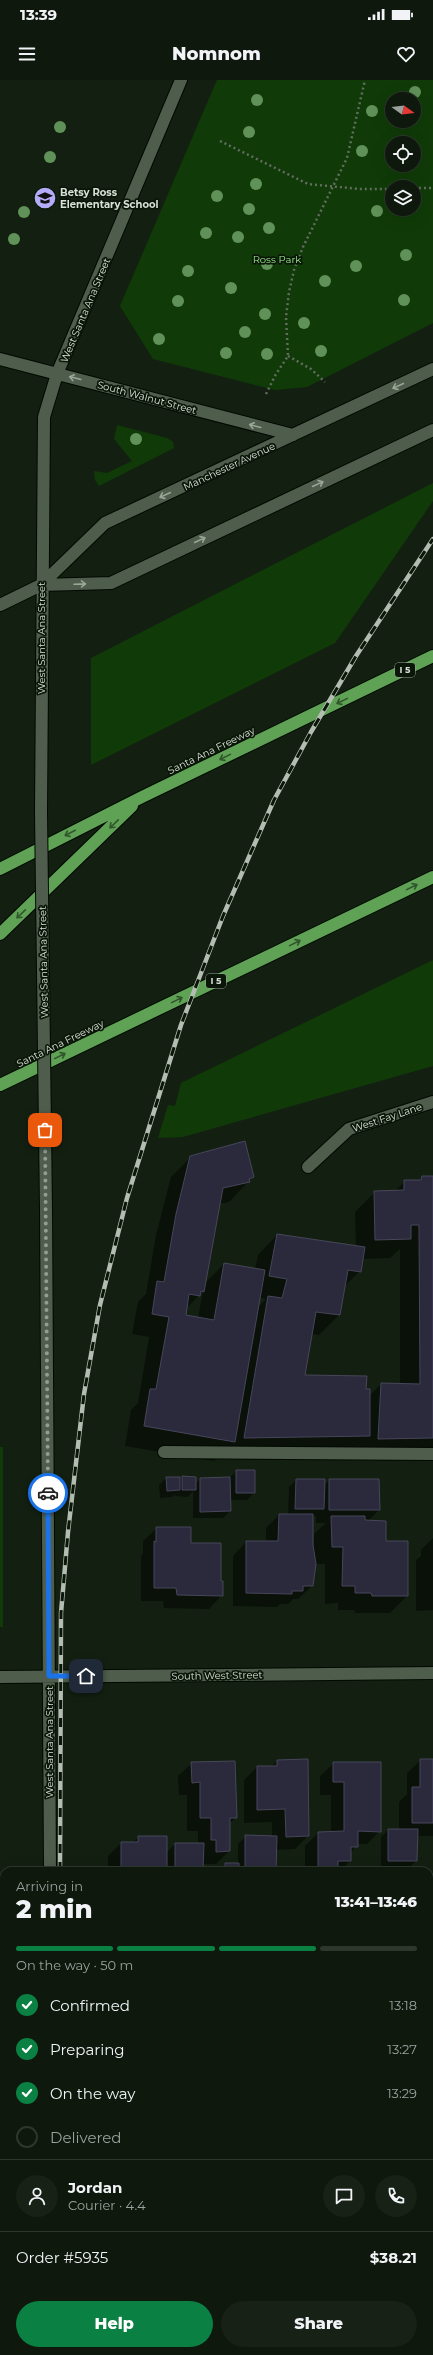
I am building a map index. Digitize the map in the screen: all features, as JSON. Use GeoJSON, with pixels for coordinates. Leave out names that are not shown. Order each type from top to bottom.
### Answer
{"type":"FeatureCollection","features":[{"type":"Feature","properties":{"kind":"highway","name":"Santa Ana Freeway"},"geometry":{"type":"LineString","coordinates":[[0,869],[142,797],[433,656]]}},
{"type":"Feature","properties":{"kind":"highway"},"geometry":{"type":"LineString","coordinates":[[0,934],[142,797]]}},
{"type":"Feature","properties":{"kind":"highway","name":"Santa Ana Freeway"},"geometry":{"type":"LineString","coordinates":[[0,1085],[433,877]]}},
{"type":"Feature","properties":{"kind":"street","name":"West Santa Ana Street"},"geometry":{"type":"LineString","coordinates":[[50,1867],[41,585],[44,417],[57,374],[181,80]]}},
{"type":"Feature","properties":{"kind":"street","name":"South Walnut Street"},"geometry":{"type":"LineString","coordinates":[[0,359],[293,436]]}},
{"type":"Feature","properties":{"kind":"street","name":"Manchester Avenue"},"geometry":{"type":"LineString","coordinates":[[0,605],[41,585],[105,523],[433,369]]}},
{"type":"Feature","properties":{"kind":"street","name":"Manchester Avenue"},"geometry":{"type":"LineString","coordinates":[[41,585],[111,583],[433,430]]}},
{"type":"Feature","properties":{"kind":"street","name":"West Fay Lane"},"geometry":{"type":"LineString","coordinates":[[308,1167],[349,1129],[433,1102]]}},
{"type":"Feature","properties":{"kind":"street"},"geometry":{"type":"LineString","coordinates":[[164,1452],[433,1454]]}},
{"type":"Feature","properties":{"kind":"street","name":"South West Street"},"geometry":{"type":"LineString","coordinates":[[0,1677],[433,1673]]}},
{"type":"Feature","properties":{"kind":"path"},"geometry":{"type":"LineString","coordinates":[[266,394],[276,374],[288,356],[286,317],[289,292],[304,247],[347,158],[365,80]]}},
{"type":"Feature","properties":{"kind":"path"},"geometry":{"type":"LineString","coordinates":[[220,141],[308,184],[333,187],[385,188]]}},
{"type":"Feature","properties":{"kind":"path"},"geometry":{"type":"LineString","coordinates":[[421,188],[433,188]]}},
{"type":"Feature","properties":{"kind":"path"},"geometry":{"type":"LineString","coordinates":[[288,356],[311,369],[325,382]]}},
{"type":"Feature","properties":{"kind":"green space","name":"Ross Park"},"geometry":{"type":"Polygon","coordinates":[[[217,80],[433,80],[433,323],[307,387],[275,390],[153,359],[120,306],[217,80]]]}},
{"type":"Feature","properties":{"kind":"green space"},"geometry":{"type":"Polygon","coordinates":[[[117,425],[167,438],[173,442],[174,448],[99,486],[95,480],[94,471],[107,473],[132,461],[114,439],[117,425]]]}},
{"type":"Feature","properties":{"kind":"green space"},"geometry":{"type":"Polygon","coordinates":[[[433,483],[433,501],[335,643],[91,765],[91,658],[433,483]]]}},
{"type":"Feature","properties":{"kind":"green space"},"geometry":{"type":"Polygon","coordinates":[[[433,960],[433,1066],[183,1137],[158,1138],[168,1105],[175,1106],[181,1083],[433,960]]]}},
{"type":"Feature","properties":{"kind":"green space"},"geometry":{"type":"Polygon","coordinates":[[[0,1447],[3,1447],[3,1627],[0,1627],[0,1447]]]}},
{"type":"Feature","properties":{"kind":"building"},"geometry":{"type":"Polygon","coordinates":[[[245,1141],[254,1177],[249,1179],[250,1182],[223,1188],[204,1292],[201,1291],[200,1296],[189,1294],[186,1315],[214,1320],[224,1263],[265,1270],[235,1442],[144,1426],[150,1389],[156,1389],[169,1317],[152,1314],[157,1281],[164,1282],[176,1214],[190,1156],[245,1141]]]}},
{"type":"Feature","properties":{"kind":"building"},"geometry":{"type":"Polygon","coordinates":[[[422,1176],[433,1176],[433,1438],[378,1439],[381,1383],[420,1384],[419,1225],[411,1225],[411,1239],[375,1240],[374,1191],[404,1190],[404,1180],[421,1180],[422,1176]]]}},
{"type":"Feature","properties":{"kind":"building"},"geometry":{"type":"Polygon","coordinates":[[[277,1234],[365,1247],[361,1272],[348,1270],[340,1315],[316,1312],[305,1375],[367,1376],[366,1389],[370,1389],[370,1436],[244,1438],[268,1296],[282,1298],[287,1279],[269,1276],[277,1234]]]}},
{"type":"Feature","properties":{"kind":"building"},"geometry":{"type":"Polygon","coordinates":[[[236,1470],[255,1470],[255,1493],[236,1493],[236,1470]]]}},
{"type":"Feature","properties":{"kind":"building"},"geometry":{"type":"Polygon","coordinates":[[[182,1476],[196,1477],[196,1490],[182,1490],[182,1476]]]}},
{"type":"Feature","properties":{"kind":"building"},"geometry":{"type":"Polygon","coordinates":[[[166,1477],[180,1477],[180,1490],[167,1491],[166,1477]]]}},
{"type":"Feature","properties":{"kind":"building"},"geometry":{"type":"Polygon","coordinates":[[[230,1477],[231,1511],[200,1512],[200,1478],[230,1477]]]}},
{"type":"Feature","properties":{"kind":"building"},"geometry":{"type":"Polygon","coordinates":[[[296,1479],[325,1479],[324,1509],[295,1509],[296,1479]]]}},
{"type":"Feature","properties":{"kind":"building"},"geometry":{"type":"Polygon","coordinates":[[[329,1479],[379,1479],[380,1510],[329,1510],[329,1479]]]}},
{"type":"Feature","properties":{"kind":"building"},"geometry":{"type":"Polygon","coordinates":[[[279,1514],[313,1514],[313,1545],[316,1564],[313,1586],[303,1586],[303,1591],[292,1591],[292,1594],[246,1593],[246,1541],[278,1541],[279,1514]]]}},
{"type":"Feature","properties":{"kind":"building"},"geometry":{"type":"Polygon","coordinates":[[[331,1516],[365,1516],[365,1520],[386,1521],[386,1541],[408,1541],[408,1596],[372,1596],[371,1593],[355,1593],[355,1586],[342,1586],[343,1547],[332,1547],[331,1516]]]}},
{"type":"Feature","properties":{"kind":"building"},"geometry":{"type":"Polygon","coordinates":[[[156,1527],[191,1527],[191,1543],[221,1543],[221,1581],[223,1581],[223,1596],[177,1595],[176,1588],[154,1588],[154,1541],[156,1542],[156,1527]]]}},
{"type":"Feature","properties":{"kind":"building"},"geometry":{"type":"Polygon","coordinates":[[[308,1759],[309,1836],[286,1837],[285,1809],[257,1810],[257,1766],[277,1766],[277,1760],[308,1759]]]}},
{"type":"Feature","properties":{"kind":"building"},"geometry":{"type":"Polygon","coordinates":[[[420,1759],[433,1759],[433,1823],[412,1823],[412,1787],[420,1787],[420,1759]]]}},
{"type":"Feature","properties":{"kind":"building"},"geometry":{"type":"Polygon","coordinates":[[[235,1761],[237,1818],[230,1818],[230,1851],[216,1852],[216,1840],[211,1840],[211,1818],[200,1818],[200,1782],[192,1783],[191,1762],[235,1761]]]}},
{"type":"Feature","properties":{"kind":"building"},"geometry":{"type":"Polygon","coordinates":[[[333,1762],[381,1762],[381,1832],[358,1831],[358,1847],[351,1847],[351,1861],[338,1861],[338,1867],[318,1867],[318,1832],[344,1831],[344,1782],[333,1782],[333,1762]]]}},
{"type":"Feature","properties":{"kind":"building"},"geometry":{"type":"Polygon","coordinates":[[[388,1829],[418,1829],[417,1861],[388,1861],[388,1829]]]}},
{"type":"Feature","properties":{"kind":"building"},"geometry":{"type":"Polygon","coordinates":[[[245,1835],[277,1836],[276,1867],[245,1867],[245,1835]]]}},
{"type":"Feature","properties":{"kind":"building"},"geometry":{"type":"Polygon","coordinates":[[[138,1836],[167,1836],[167,1867],[121,1867],[121,1842],[138,1842],[138,1836]]]}},
{"type":"Feature","properties":{"kind":"building"},"geometry":{"type":"Polygon","coordinates":[[[175,1843],[204,1843],[203,1867],[175,1867],[175,1843]]]}},
{"type":"Feature","properties":{"kind":"building"},"geometry":{"type":"Polygon","coordinates":[[[225,1863],[239,1863],[239,1867],[225,1867],[225,1863]]]}},
{"type":"Feature","properties":{"kind":"railway"},"geometry":{"type":"LineString","coordinates":[[60,1867],[61,1613],[68,1532],[84,1394],[100,1305],[127,1198],[181,1025],[223,916],[274,800],[311,732],[356,656],[433,539]]}},
{"type":"Feature","properties":{"kind":"way so far"},"geometry":{"type":"LineString","coordinates":[[45,1130],[48,1493]]}},
{"type":"Feature","properties":{"kind":"place","name":"Betsy Ross Elementary School"},"geometry":{"type":"Point","coordinates":[45,198]}},
{"type":"Feature","properties":{"kind":"route"},"geometry":{"type":"LineString","coordinates":[[48,1493],[49,1676],[86,1676]]}}]}
